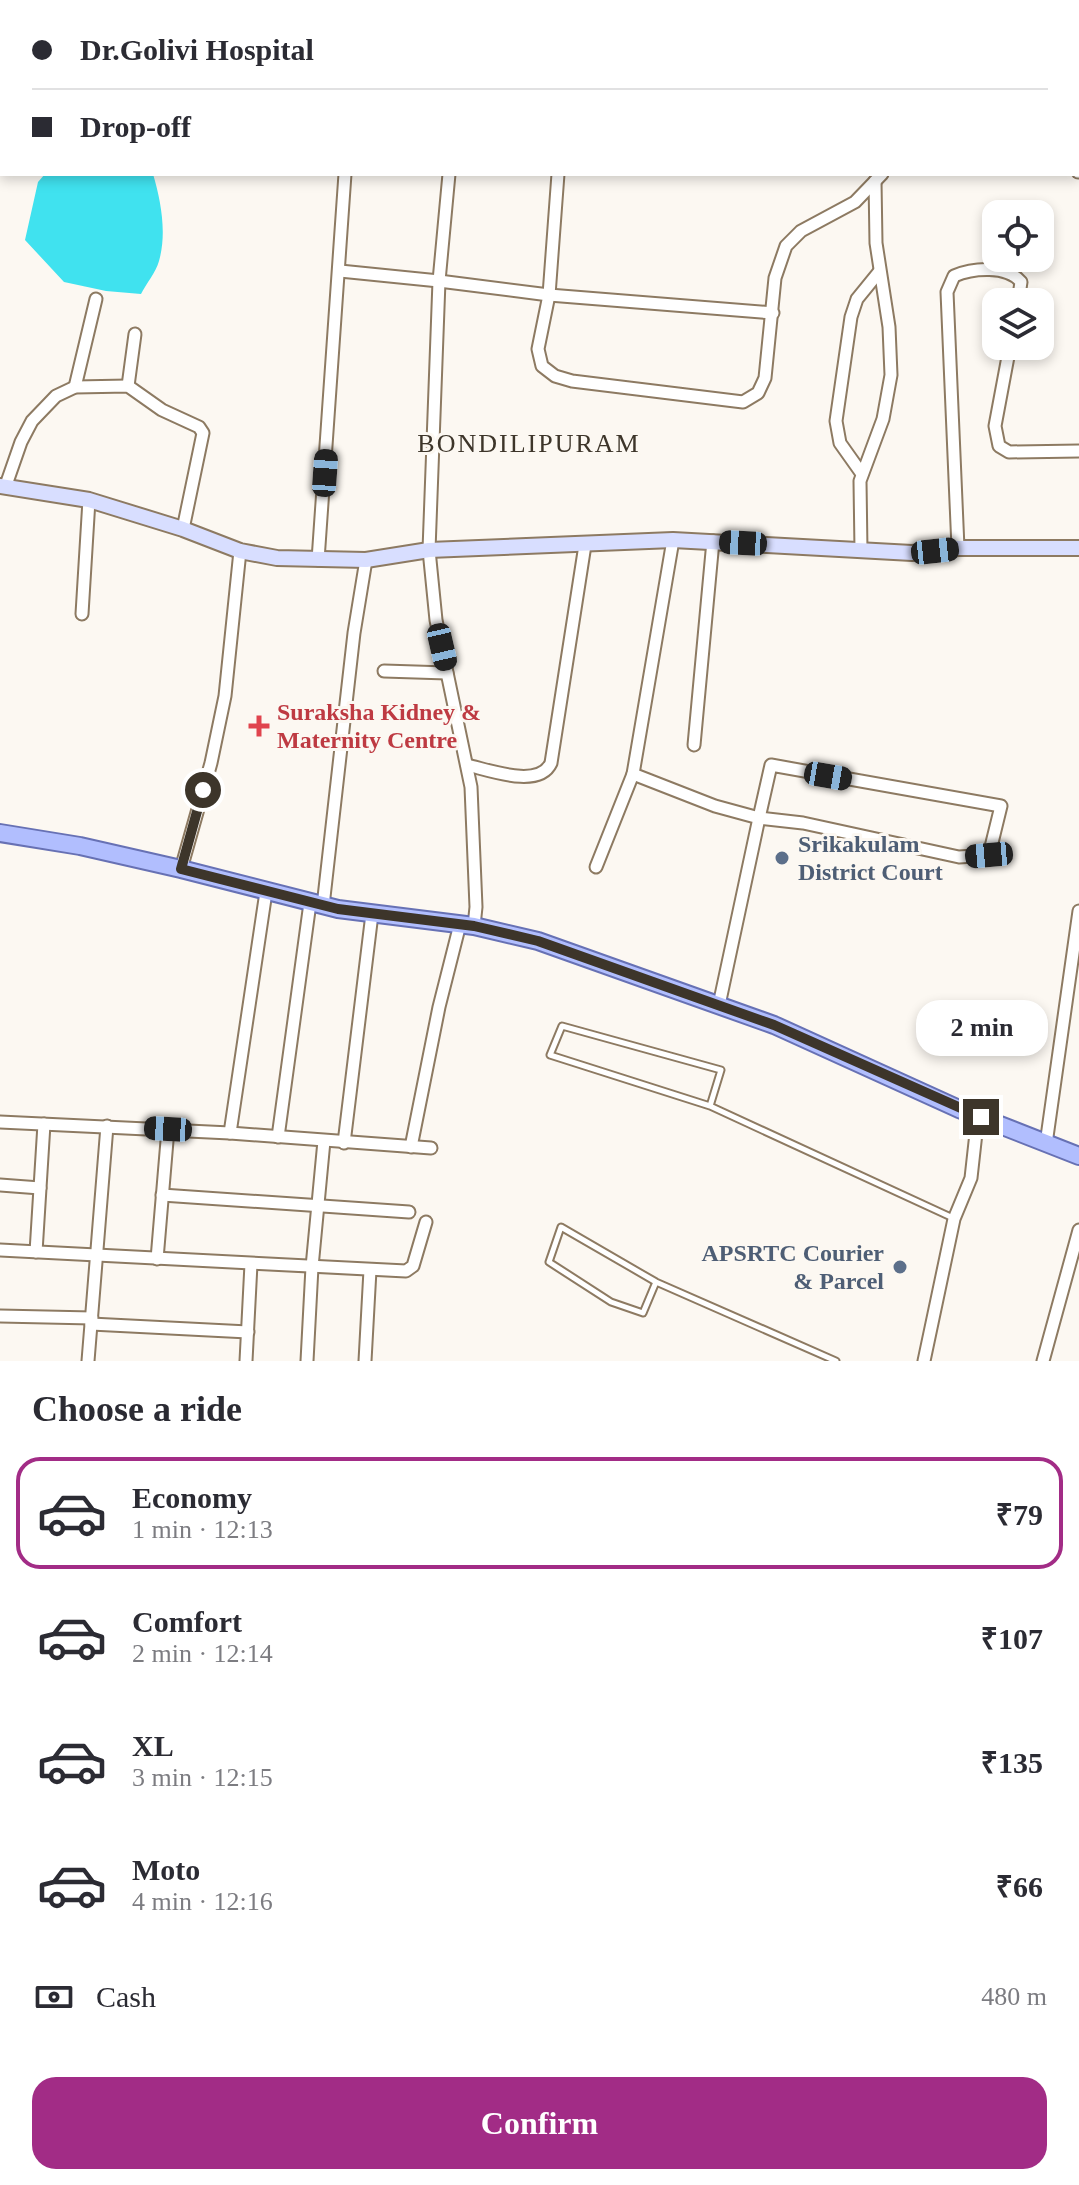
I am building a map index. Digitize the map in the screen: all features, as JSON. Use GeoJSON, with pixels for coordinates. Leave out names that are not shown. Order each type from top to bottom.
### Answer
{"type":"FeatureCollection","features":[{"type":"Feature","properties":{"kind":"main road"},"geometry":{"type":"LineString","coordinates":[[0,833],[80,846],[316,904],[467,925],[538,941],[719,1005],[1079,1156]]}},
{"type":"Feature","properties":{"kind":"street"},"geometry":{"type":"LineString","coordinates":[[318,560],[345,176]]}},
{"type":"Feature","properties":{"kind":"street"},"geometry":{"type":"LineString","coordinates":[[411,1147],[439,1007],[467,925],[474,858],[467,765],[436,620],[429,550],[439,281],[449,176]]}},
{"type":"Feature","properties":{"kind":"street"},"geometry":{"type":"LineString","coordinates":[[558,176],[549,295],[538,349],[542,366],[555,376],[572,381],[743,402],[755,396],[762,387],[775,278],[791,239],[855,202],[879,178]]}},
{"type":"Feature","properties":{"kind":"street"},"geometry":{"type":"LineString","coordinates":[[861,550],[859,491],[862,474],[883,419],[890,389],[891,343],[876,243],[879,178]]}},
{"type":"Feature","properties":{"kind":"street"},"geometry":{"type":"LineString","coordinates":[[340,271],[549,295],[773,313]]}},
{"type":"Feature","properties":{"kind":"street"},"geometry":{"type":"LineString","coordinates":[[958,548],[947,292],[954,276],[967,271],[1004,271],[1015,275],[1021,282],[1020,288]]}},
{"type":"Feature","properties":{"kind":"street"},"geometry":{"type":"LineString","coordinates":[[862,474],[840,443],[836,421],[851,317],[857,299],[879,272]]}},
{"type":"Feature","properties":{"kind":"street"},"geometry":{"type":"LineString","coordinates":[[75,387],[96,299]]}},
{"type":"Feature","properties":{"kind":"street"},"geometry":{"type":"LineString","coordinates":[[128,386],[135,334]]}},
{"type":"Feature","properties":{"kind":"street"},"geometry":{"type":"LineString","coordinates":[[1007,360],[995,426],[999,446],[1009,452],[1079,451]]}},
{"type":"Feature","properties":{"kind":"street"},"geometry":{"type":"LineString","coordinates":[[183,529],[203,433],[199,427],[162,410],[128,386],[75,387],[56,396],[32,421],[3,486],[89,500],[183,529],[240,551],[277,558],[366,560],[429,550],[673,540],[912,553],[958,548],[1079,548]]}},
{"type":"Feature","properties":{"kind":"street"},"geometry":{"type":"LineString","coordinates":[[82,614],[89,500]]}},
{"type":"Feature","properties":{"kind":"street"},"geometry":{"type":"LineString","coordinates":[[596,867],[633,774],[673,540]]}},
{"type":"Feature","properties":{"kind":"street"},"geometry":{"type":"LineString","coordinates":[[694,745],[713,541]]}},
{"type":"Feature","properties":{"kind":"street"},"geometry":{"type":"LineString","coordinates":[[467,765],[536,777],[548,770],[585,545]]}},
{"type":"Feature","properties":{"kind":"street"},"geometry":{"type":"LineString","coordinates":[[181,869],[211,763],[225,696],[240,551]]}},
{"type":"Feature","properties":{"kind":"street"},"geometry":{"type":"LineString","coordinates":[[278,1137],[316,904],[366,560]]}},
{"type":"Feature","properties":{"kind":"street"},"geometry":{"type":"LineString","coordinates":[[384,671],[447,673]]}},
{"type":"Feature","properties":{"kind":"street"},"geometry":{"type":"LineString","coordinates":[[633,774],[715,806],[759,818],[803,823],[959,857],[989,855],[1001,806],[771,765],[759,818],[719,1005]]}},
{"type":"Feature","properties":{"kind":"street"},"geometry":{"type":"LineString","coordinates":[[230,1133],[266,892]]}},
{"type":"Feature","properties":{"kind":"street"},"geometry":{"type":"LineString","coordinates":[[1046,1144],[1079,911]]}},
{"type":"Feature","properties":{"kind":"street"},"geometry":{"type":"LineString","coordinates":[[344,1143],[372,914]]}},
{"type":"Feature","properties":{"kind":"street"},"geometry":{"type":"LineString","coordinates":[[924,1361],[954,1219],[971,1178],[978,1115]]}},
{"type":"Feature","properties":{"kind":"street"},"geometry":{"type":"LineString","coordinates":[[0,1122],[168,1129],[431,1148]]}},
{"type":"Feature","properties":{"kind":"street"},"geometry":{"type":"LineString","coordinates":[[36,1252],[44,1124]]}},
{"type":"Feature","properties":{"kind":"street"},"geometry":{"type":"LineString","coordinates":[[88,1361],[107,1126]]}},
{"type":"Feature","properties":{"kind":"street"},"geometry":{"type":"LineString","coordinates":[[157,1259],[168,1129]]}},
{"type":"Feature","properties":{"kind":"street"},"geometry":{"type":"LineString","coordinates":[[307,1361],[324,1141]]}},
{"type":"Feature","properties":{"kind":"street"},"geometry":{"type":"LineString","coordinates":[[0,1185],[40,1188]]}},
{"type":"Feature","properties":{"kind":"street"},"geometry":{"type":"LineString","coordinates":[[162,1195],[409,1212]]}},
{"type":"Feature","properties":{"kind":"street"},"geometry":{"type":"LineString","coordinates":[[0,1250],[397,1272],[410,1269],[416,1260],[426,1222]]}},
{"type":"Feature","properties":{"kind":"street"},"geometry":{"type":"LineString","coordinates":[[1043,1361],[1079,1230]]}},
{"type":"Feature","properties":{"kind":"street"},"geometry":{"type":"LineString","coordinates":[[246,1361],[251,1264]]}},
{"type":"Feature","properties":{"kind":"street"},"geometry":{"type":"LineString","coordinates":[[365,1361],[370,1270]]}},
{"type":"Feature","properties":{"kind":"street"},"geometry":{"type":"LineString","coordinates":[[0,1316],[248,1332]]}},
{"type":"Feature","properties":{"kind":"lane"},"geometry":{"type":"LineString","coordinates":[[710,1106],[721,1070],[562,1026],[550,1055],[710,1106],[954,1219]]}},
{"type":"Feature","properties":{"kind":"lane"},"geometry":{"type":"LineString","coordinates":[[656,1282],[643,1313],[611,1302],[549,1262],[561,1227],[656,1282],[836,1361]]}},
{"type":"Feature","properties":{"kind":"water"},"geometry":{"type":"Polygon","coordinates":[[[43,176],[154,176],[161,206],[163,239],[158,265],[141,294],[106,291],[64,282],[25,240],[38,182],[43,176]]]}},
{"type":"Feature","properties":{"kind":"place","name":"Suraksha Kidney & Maternity Centre"},"geometry":{"type":"Point","coordinates":[259,726]}},
{"type":"Feature","properties":{"kind":"place","name":"Srikakulam District Court"},"geometry":{"type":"Point","coordinates":[782,858]}},
{"type":"Feature","properties":{"kind":"place","name":"APSRTC Courier & Parcel"},"geometry":{"type":"Point","coordinates":[900,1267]}},
{"type":"Feature","properties":{"kind":"district","name":"BONDILIPURAM"},"geometry":{"type":"Point","coordinates":[529,443]}},
{"type":"Feature","properties":{"kind":"route"},"geometry":{"type":"LineString","coordinates":[[203,790],[181,869],[338,909],[474,926],[538,941],[774,1025],[981,1117]]}}]}
